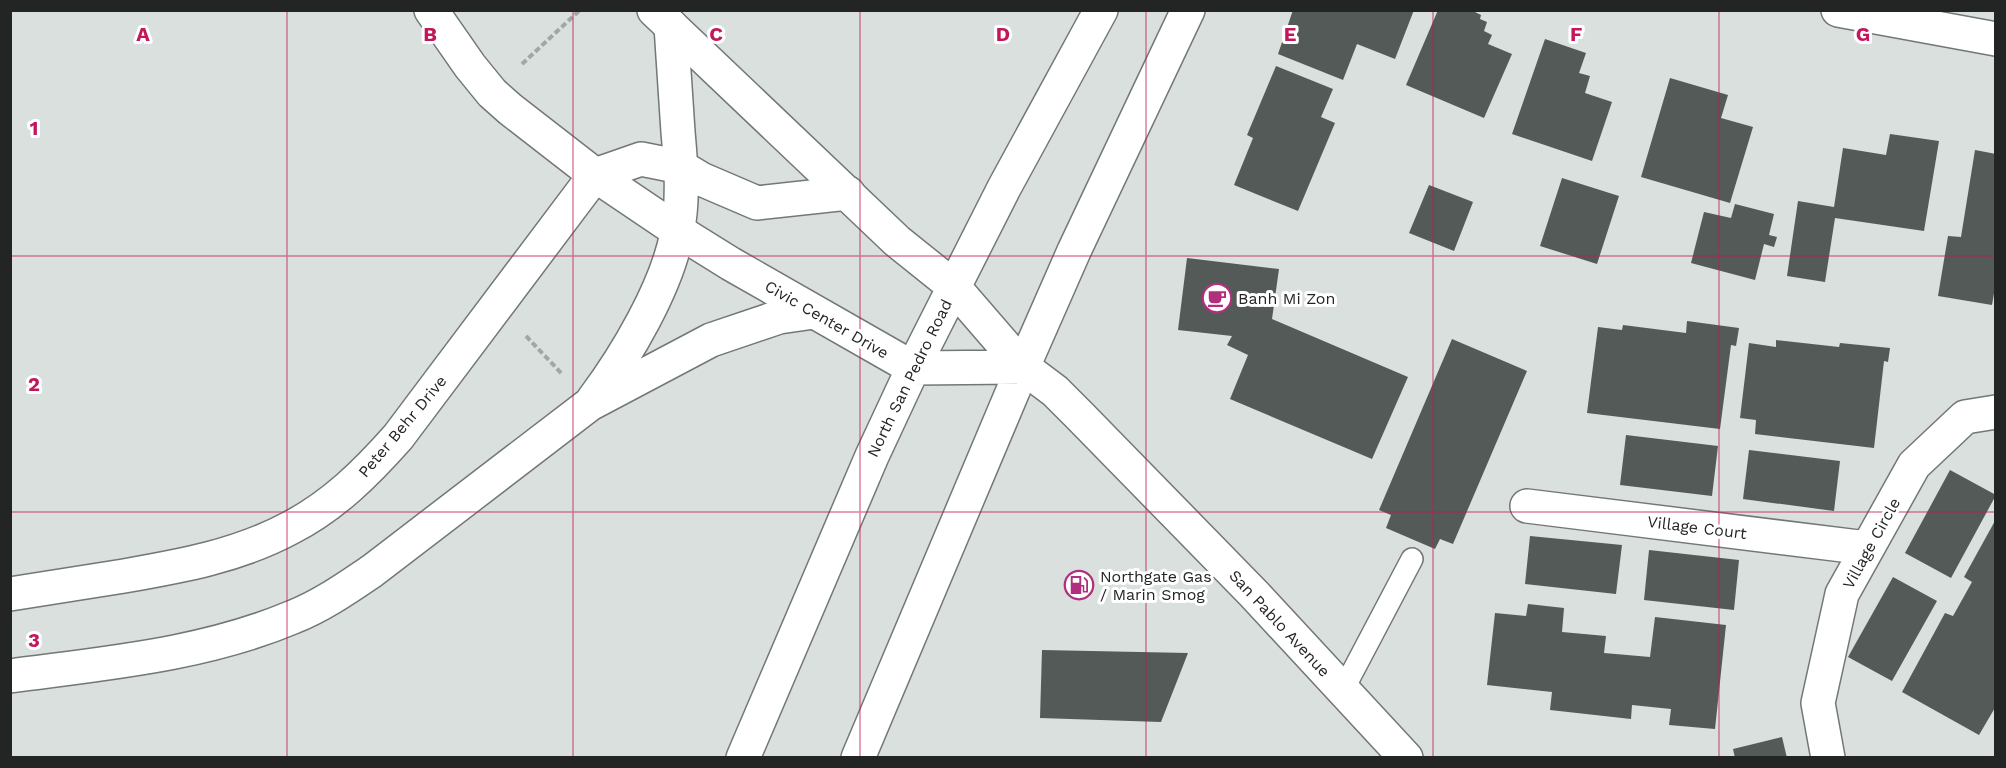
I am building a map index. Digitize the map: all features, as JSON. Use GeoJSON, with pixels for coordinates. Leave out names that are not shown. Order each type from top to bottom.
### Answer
{"type":"FeatureCollection","features":[{"type":"Feature","properties":{"kind":"street","name":"Civic Center Drive"},"geometry":{"type":"LineString","coordinates":[[431,10],[492,93],[510,110],[595,175],[678,231],[913,368]]}},
{"type":"Feature","properties":{"kind":"street","name":"North San Pedro Road"},"geometry":{"type":"LineString","coordinates":[[743,758],[872,456],[913,368],[1004,188],[1101,10]]}},
{"type":"Feature","properties":{"kind":"street"},"geometry":{"type":"LineString","coordinates":[[858,758],[1074,251],[1188,10]]}},
{"type":"Feature","properties":{"kind":"street"},"geometry":{"type":"LineString","coordinates":[[1838,10],[1995,39]]}},
{"type":"Feature","properties":{"kind":"street"},"geometry":{"type":"LineString","coordinates":[[663,18],[897,241],[953,286],[1023,367]]}},
{"type":"Feature","properties":{"kind":"street"},"geometry":{"type":"LineString","coordinates":[[590,404],[619,361],[659,289],[670,262],[678,231],[681,167],[663,18]]}},
{"type":"Feature","properties":{"kind":"street"},"geometry":{"type":"LineString","coordinates":[[595,175],[641,159],[681,167],[701,179],[757,203],[848,193]]}},
{"type":"Feature","properties":{"kind":"street","name":"Peter Behr Drive"},"geometry":{"type":"LineString","coordinates":[[10,594],[156,570],[224,555],[292,528],[333,501],[367,472],[398,437],[595,175]]}},
{"type":"Feature","properties":{"kind":"street"},"geometry":{"type":"LineString","coordinates":[[10,676],[141,658],[208,646],[250,634],[294,617],[335,595],[372,571],[590,404],[711,340],[779,317],[814,312]]}},
{"type":"Feature","properties":{"kind":"street"},"geometry":{"type":"LineString","coordinates":[[913,368],[1023,367]]}},
{"type":"Feature","properties":{"kind":"street","name":"San Pablo Avenue"},"geometry":{"type":"LineString","coordinates":[[1023,367],[1056,391],[1247,587],[1406,758]]}},
{"type":"Feature","properties":{"kind":"street","name":"Village Circle"},"geometry":{"type":"LineString","coordinates":[[1828,758],[1818,703],[1842,594],[1914,465],[1965,417],[1995,412]]}},
{"type":"Feature","properties":{"kind":"street","name":"Village Court"},"geometry":{"type":"LineString","coordinates":[[1527,506],[1867,548]]}},
{"type":"Feature","properties":{"kind":"lane"},"geometry":{"type":"LineString","coordinates":[[1343,690],[1412,559]]}},
{"type":"Feature","properties":{"kind":"path"},"geometry":{"type":"LineString","coordinates":[[517,68],[580,10]]}},
{"type":"Feature","properties":{"kind":"path"},"geometry":{"type":"LineString","coordinates":[[525,336],[565,377]]}},
{"type":"Feature","properties":{"kind":"building"},"geometry":{"type":"Polygon","coordinates":[[[1293,10],[1414,10],[1395,59],[1357,44],[1343,80],[1278,54],[1293,10]]]}},
{"type":"Feature","properties":{"kind":"building"},"geometry":{"type":"Polygon","coordinates":[[[1438,10],[1471,10],[1481,15],[1480,19],[1487,22],[1484,31],[1492,35],[1488,44],[1512,54],[1484,118],[1406,85],[1438,10]]]}},
{"type":"Feature","properties":{"kind":"building"},"geometry":{"type":"Polygon","coordinates":[[[1545,39],[1586,53],[1579,73],[1590,76],[1585,93],[1612,102],[1592,161],[1512,134],[1545,39]]]}},
{"type":"Feature","properties":{"kind":"building"},"geometry":{"type":"Polygon","coordinates":[[[1276,66],[1333,89],[1321,117],[1335,123],[1298,211],[1234,185],[1253,138],[1247,135],[1276,66]]]}},
{"type":"Feature","properties":{"kind":"building"},"geometry":{"type":"Polygon","coordinates":[[[1670,78],[1728,95],[1721,118],[1753,127],[1730,203],[1641,177],[1670,78]]]}},
{"type":"Feature","properties":{"kind":"building"},"geometry":{"type":"Polygon","coordinates":[[[1890,134],[1939,141],[1924,231],[1835,218],[1825,282],[1787,276],[1798,201],[1834,207],[1843,148],[1886,155],[1890,134]]]}},
{"type":"Feature","properties":{"kind":"building"},"geometry":{"type":"Polygon","coordinates":[[[1975,150],[1996,154],[1996,282],[1992,305],[1938,296],[1948,236],[1961,237],[1975,150]]]}},
{"type":"Feature","properties":{"kind":"building"},"geometry":{"type":"Polygon","coordinates":[[[1562,178],[1619,196],[1597,264],[1540,246],[1562,178]]]}},
{"type":"Feature","properties":{"kind":"building"},"geometry":{"type":"Polygon","coordinates":[[[1429,185],[1473,202],[1454,251],[1409,233],[1429,185]]]}},
{"type":"Feature","properties":{"kind":"building"},"geometry":{"type":"Polygon","coordinates":[[[1735,204],[1774,214],[1769,235],[1777,237],[1774,247],[1764,244],[1755,280],[1691,263],[1704,212],[1731,218],[1735,204]]]}},
{"type":"Feature","properties":{"kind":"building"},"geometry":{"type":"Polygon","coordinates":[[[1187,258],[1279,269],[1272,319],[1408,377],[1372,459],[1230,399],[1248,355],[1227,345],[1232,336],[1178,330],[1187,258]]]}},
{"type":"Feature","properties":{"kind":"building"},"geometry":{"type":"Polygon","coordinates":[[[1687,321],[1739,328],[1736,346],[1731,345],[1720,429],[1587,413],[1598,327],[1622,330],[1623,325],[1686,333],[1687,321]]]}},
{"type":"Feature","properties":{"kind":"building"},"geometry":{"type":"Polygon","coordinates":[[[1452,339],[1527,371],[1453,544],[1440,539],[1435,549],[1386,528],[1391,515],[1379,510],[1452,339]]]}},
{"type":"Feature","properties":{"kind":"building"},"geometry":{"type":"Polygon","coordinates":[[[1776,340],[1839,347],[1840,343],[1890,348],[1888,362],[1884,361],[1874,448],[1755,434],[1756,420],[1740,418],[1749,343],[1776,347],[1776,340]]]}},
{"type":"Feature","properties":{"kind":"building"},"geometry":{"type":"Polygon","coordinates":[[[1626,435],[1718,446],[1712,496],[1620,485],[1626,435]]]}},
{"type":"Feature","properties":{"kind":"building"},"geometry":{"type":"Polygon","coordinates":[[[1749,450],[1840,461],[1834,511],[1743,499],[1749,450]]]}},
{"type":"Feature","properties":{"kind":"building"},"geometry":{"type":"Polygon","coordinates":[[[1950,470],[1996,495],[1951,578],[1905,553],[1950,470]]]}},
{"type":"Feature","properties":{"kind":"building"},"geometry":{"type":"Polygon","coordinates":[[[1996,519],[1996,706],[1979,735],[1902,692],[1945,613],[1953,616],[1972,582],[1964,577],[1996,519]]]}},
{"type":"Feature","properties":{"kind":"building"},"geometry":{"type":"Polygon","coordinates":[[[1530,536],[1622,545],[1616,594],[1525,584],[1530,536]]]}},
{"type":"Feature","properties":{"kind":"building"},"geometry":{"type":"Polygon","coordinates":[[[1649,550],[1739,560],[1734,610],[1644,600],[1649,550]]]}},
{"type":"Feature","properties":{"kind":"building"},"geometry":{"type":"Polygon","coordinates":[[[1893,577],[1937,601],[1892,681],[1848,657],[1893,577]]]}},
{"type":"Feature","properties":{"kind":"building"},"geometry":{"type":"Polygon","coordinates":[[[1528,604],[1564,608],[1562,632],[1606,636],[1604,653],[1650,657],[1655,617],[1726,625],[1715,729],[1669,725],[1671,709],[1632,705],[1631,719],[1550,710],[1552,692],[1487,685],[1495,613],[1526,616],[1528,604]]]}},
{"type":"Feature","properties":{"kind":"building"},"geometry":{"type":"Polygon","coordinates":[[[1042,650],[1188,653],[1161,722],[1040,718],[1042,650]]]}},
{"type":"Feature","properties":{"kind":"building"},"geometry":{"type":"Polygon","coordinates":[[[1782,737],[1787,758],[1735,758],[1733,749],[1782,737]]]}},
{"type":"Feature","properties":{"kind":"place","name":"Banh Mi Zon"},"geometry":{"type":"Point","coordinates":[1217,298]}},
{"type":"Feature","properties":{"kind":"place","name":"Northgate Gas / Marin Smog"},"geometry":{"type":"Point","coordinates":[1079,585]}}]}
